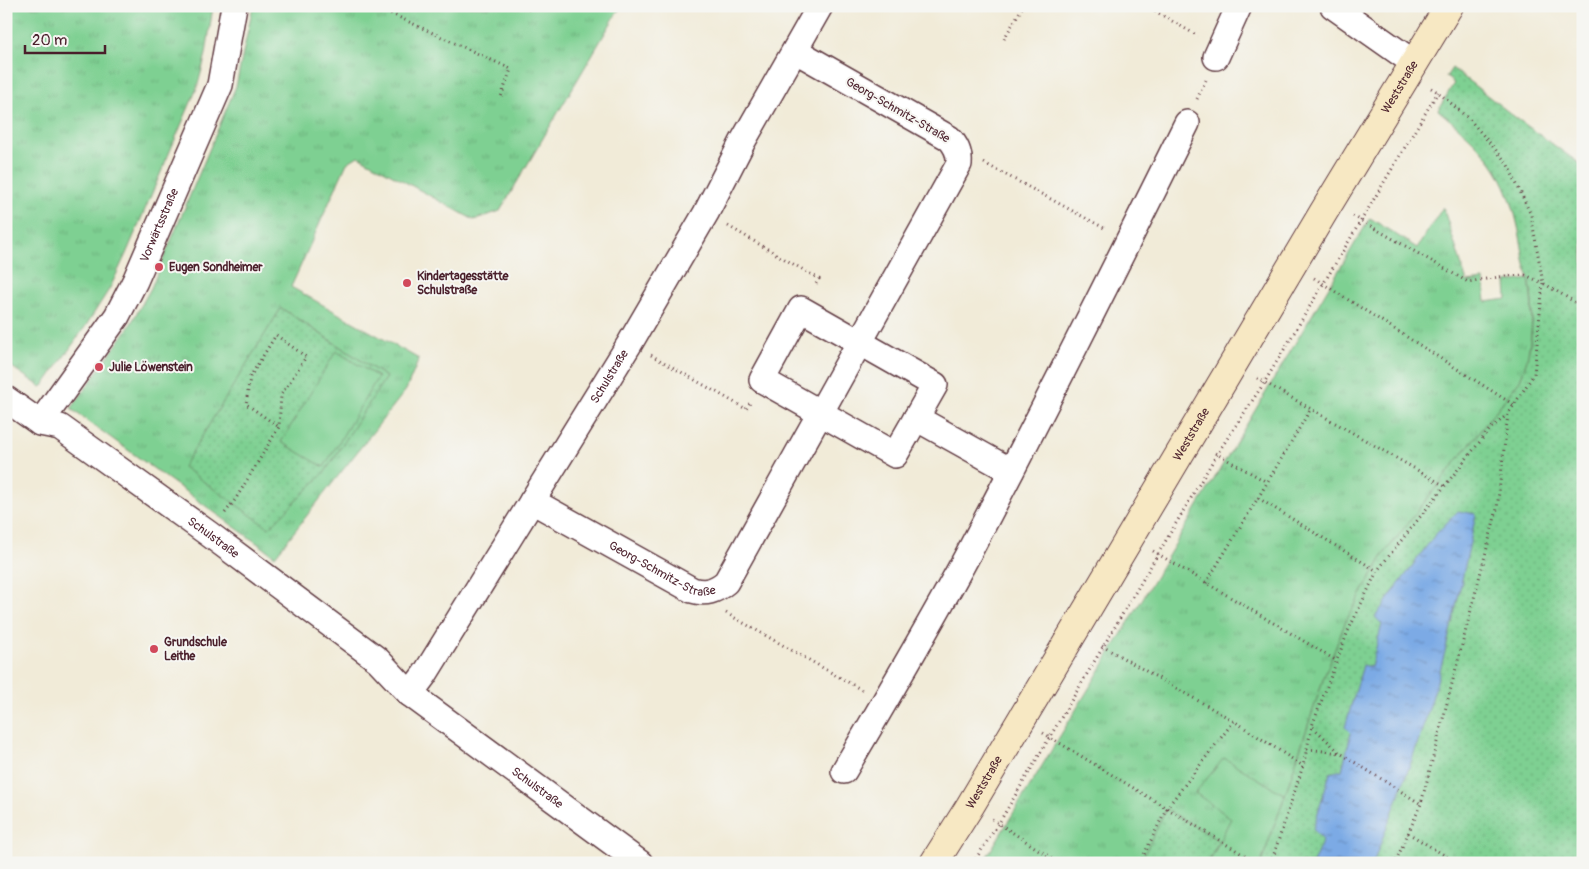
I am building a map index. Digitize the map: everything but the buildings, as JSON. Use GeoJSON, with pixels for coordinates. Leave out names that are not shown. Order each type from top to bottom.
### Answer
{"type":"FeatureCollection","features":[{"type":"Feature","properties":{"kind":"street","name":"Vorwärtsstraße"},"geometry":{"type":"LineString","coordinates":[[40,423],[117,316],[135,282],[220,85],[234,6]]}},
{"type":"Feature","properties":{"kind":"street"},"geometry":{"type":"LineString","coordinates":[[796,51],[820,6]]}},
{"type":"Feature","properties":{"kind":"street"},"geometry":{"type":"LineString","coordinates":[[1218,53],[1239,6]]}},
{"type":"Feature","properties":{"kind":"street"},"geometry":{"type":"LineString","coordinates":[[1333,6],[1411,69]]}},
{"type":"Feature","properties":{"kind":"street","name":"Weststraße"},"geometry":{"type":"LineString","coordinates":[[934,863],[1449,6]]}},
{"type":"Feature","properties":{"kind":"street","name":"Schulstraße"},"geometry":{"type":"LineString","coordinates":[[410,694],[426,674],[630,343],[706,213],[743,141],[796,51]]}},
{"type":"Feature","properties":{"kind":"street","name":"Georg-Schmitz-Straße"},"geometry":{"type":"LineString","coordinates":[[532,501],[692,590],[709,592],[719,588],[726,582],[959,164],[960,156],[955,144],[949,138],[796,51]]}},
{"type":"Feature","properties":{"kind":"street"},"geometry":{"type":"LineString","coordinates":[[844,771],[965,559],[1011,472],[1187,122]]}},
{"type":"Feature","properties":{"kind":"street"},"geometry":{"type":"LineString","coordinates":[[801,309],[935,385],[895,454],[762,380],[801,309]]}},
{"type":"Feature","properties":{"kind":"street","name":"Schulstraße"},"geometry":{"type":"LineString","coordinates":[[6,400],[40,423],[60,427],[180,512],[378,660],[410,694],[640,863]]}},
{"type":"Feature","properties":{"kind":"street"},"geometry":{"type":"LineString","coordinates":[[916,418],[1011,472]]}},
{"type":"Feature","properties":{"kind":"path"},"geometry":{"type":"LineString","coordinates":[[378,6],[511,69],[501,97]]}},
{"type":"Feature","properties":{"kind":"path"},"geometry":{"type":"LineString","coordinates":[[519,6],[531,10]]}},
{"type":"Feature","properties":{"kind":"path"},"geometry":{"type":"LineString","coordinates":[[1004,39],[1023,6]]}},
{"type":"Feature","properties":{"kind":"path"},"geometry":{"type":"LineString","coordinates":[[1146,6],[1218,53],[1187,122]]}},
{"type":"Feature","properties":{"kind":"path"},"geometry":{"type":"LineString","coordinates":[[1271,863],[1303,766],[1312,726],[1348,631],[1377,571],[1490,429],[1508,414],[1534,374],[1544,283],[1531,215],[1507,163],[1470,120],[1411,69]]}},
{"type":"Feature","properties":{"kind":"path"},"geometry":{"type":"LineString","coordinates":[[973,863],[999,824],[1217,454],[1264,383],[1438,92]]}},
{"type":"Feature","properties":{"kind":"path"},"geometry":{"type":"LineString","coordinates":[[960,156],[979,160],[1128,242]]}},
{"type":"Feature","properties":{"kind":"path"},"geometry":{"type":"LineString","coordinates":[[1329,204],[1468,282],[1505,276],[1525,276],[1544,283],[1583,307]]}},
{"type":"Feature","properties":{"kind":"path"},"geometry":{"type":"LineString","coordinates":[[706,213],[818,279],[801,309]]}},
{"type":"Feature","properties":{"kind":"path"},"geometry":{"type":"LineString","coordinates":[[1293,264],[1514,405]]}},
{"type":"Feature","properties":{"kind":"path"},"geometry":{"type":"LineString","coordinates":[[234,500],[279,427],[281,395],[306,357],[276,335],[250,376],[246,404],[279,427]]}},
{"type":"Feature","properties":{"kind":"path"},"geometry":{"type":"LineString","coordinates":[[630,343],[746,409],[762,380]]}},
{"type":"Feature","properties":{"kind":"path"},"geometry":{"type":"LineString","coordinates":[[1233,364],[1445,486]]}},
{"type":"Feature","properties":{"kind":"path"},"geometry":{"type":"LineString","coordinates":[[1206,583],[1310,410]]}},
{"type":"Feature","properties":{"kind":"path"},"geometry":{"type":"LineString","coordinates":[[1395,863],[1421,804],[1497,509],[1508,414]]}},
{"type":"Feature","properties":{"kind":"path"},"geometry":{"type":"LineString","coordinates":[[1189,438],[1267,482]]}},
{"type":"Feature","properties":{"kind":"path"},"geometry":{"type":"LineString","coordinates":[[1258,498],[1377,571]]}},
{"type":"Feature","properties":{"kind":"path"},"geometry":{"type":"LineString","coordinates":[[1130,537],[1337,661]]}},
{"type":"Feature","properties":{"kind":"path"},"geometry":{"type":"LineString","coordinates":[[709,592],[717,608],[884,702]]}},
{"type":"Feature","properties":{"kind":"path"},"geometry":{"type":"LineString","coordinates":[[1076,629],[1234,722],[1303,766]]}},
{"type":"Feature","properties":{"kind":"path"},"geometry":{"type":"LineString","coordinates":[[1021,720],[1256,863]]}},
{"type":"Feature","properties":{"kind":"path"},"geometry":{"type":"LineString","coordinates":[[1140,863],[1166,809],[1234,722]]}},
{"type":"Feature","properties":{"kind":"path"},"geometry":{"type":"LineString","coordinates":[[1312,726],[1340,753],[1421,804]]}},
{"type":"Feature","properties":{"kind":"path"},"geometry":{"type":"LineString","coordinates":[[1307,749],[1340,753]]}},
{"type":"Feature","properties":{"kind":"path"},"geometry":{"type":"LineString","coordinates":[[970,806],[1059,863]]}},
{"type":"Feature","properties":{"kind":"path"},"geometry":{"type":"LineString","coordinates":[[1408,833],[1457,863]]}},
{"type":"Feature","properties":{"kind":"green space"},"geometry":{"type":"Polygon","coordinates":[[[6,6],[213,6],[206,54],[197,88],[126,254],[110,288],[85,327],[41,387],[6,363],[6,6]]]}},
{"type":"Feature","properties":{"kind":"green space"},"geometry":{"type":"Polygon","coordinates":[[[253,6],[621,6],[500,211],[474,220],[358,156],[347,163],[291,287],[419,359],[406,390],[275,556],[71,409],[129,327],[151,288],[236,86],[253,6]],[[281,308],[269,528],[386,377],[281,308]]]}},
{"type":"Feature","properties":{"kind":"green space"},"geometry":{"type":"Polygon","coordinates":[[[1452,68],[1583,166],[1583,863],[1261,863],[1323,680],[1346,621],[1384,554],[1520,380],[1530,347],[1532,301],[1530,286],[1510,197],[1499,174],[1486,155],[1438,110],[1454,83],[1446,77],[1452,68]]]}},
{"type":"Feature","properties":{"kind":"green space"},"geometry":{"type":"Polygon","coordinates":[[[1443,207],[1467,282],[1484,280],[1486,302],[1507,299],[1506,282],[1529,279],[1532,317],[1528,356],[1520,380],[1384,554],[1346,621],[1323,680],[1261,863],[983,863],[1370,218],[1417,248],[1443,207]]]}},
{"type":"Feature","properties":{"kind":"green space"},"geometry":{"type":"Polygon","coordinates":[[[281,308],[386,377],[325,472],[269,528],[183,467],[281,308]]]}},
{"type":"Feature","properties":{"kind":"green space"},"geometry":{"type":"Polygon","coordinates":[[[336,351],[378,377],[324,467],[281,442],[336,351]]]}},
{"type":"Feature","properties":{"kind":"green space"},"geometry":{"type":"Polygon","coordinates":[[[1224,758],[1285,795],[1261,863],[1209,863],[1231,818],[1195,793],[1224,758]]]}},
{"type":"Feature","properties":{"kind":"green space"},"geometry":{"type":"Polygon","coordinates":[[[1166,809],[1219,841],[1208,863],[1140,863],[1166,809]]]}},
{"type":"Feature","properties":{"kind":"water"},"geometry":{"type":"Polygon","coordinates":[[[1458,511],[1476,514],[1439,676],[1404,781],[1373,863],[1313,863],[1323,840],[1313,829],[1330,773],[1342,770],[1351,733],[1345,727],[1363,665],[1371,667],[1382,624],[1375,617],[1434,536],[1458,511]]]}},
{"type":"Feature","properties":{"kind":"place","name":"Eugen Sondheimer"},"geometry":{"type":"Point","coordinates":[159,267]}},
{"type":"Feature","properties":{"kind":"place","name":"Kindertagesstätte Schulstraße"},"geometry":{"type":"Point","coordinates":[407,283]}},
{"type":"Feature","properties":{"kind":"place","name":"Julie Löwenstein"},"geometry":{"type":"Point","coordinates":[99,367]}},
{"type":"Feature","properties":{"kind":"place","name":"Grundschule Leithe"},"geometry":{"type":"Point","coordinates":[154,649]}}]}
